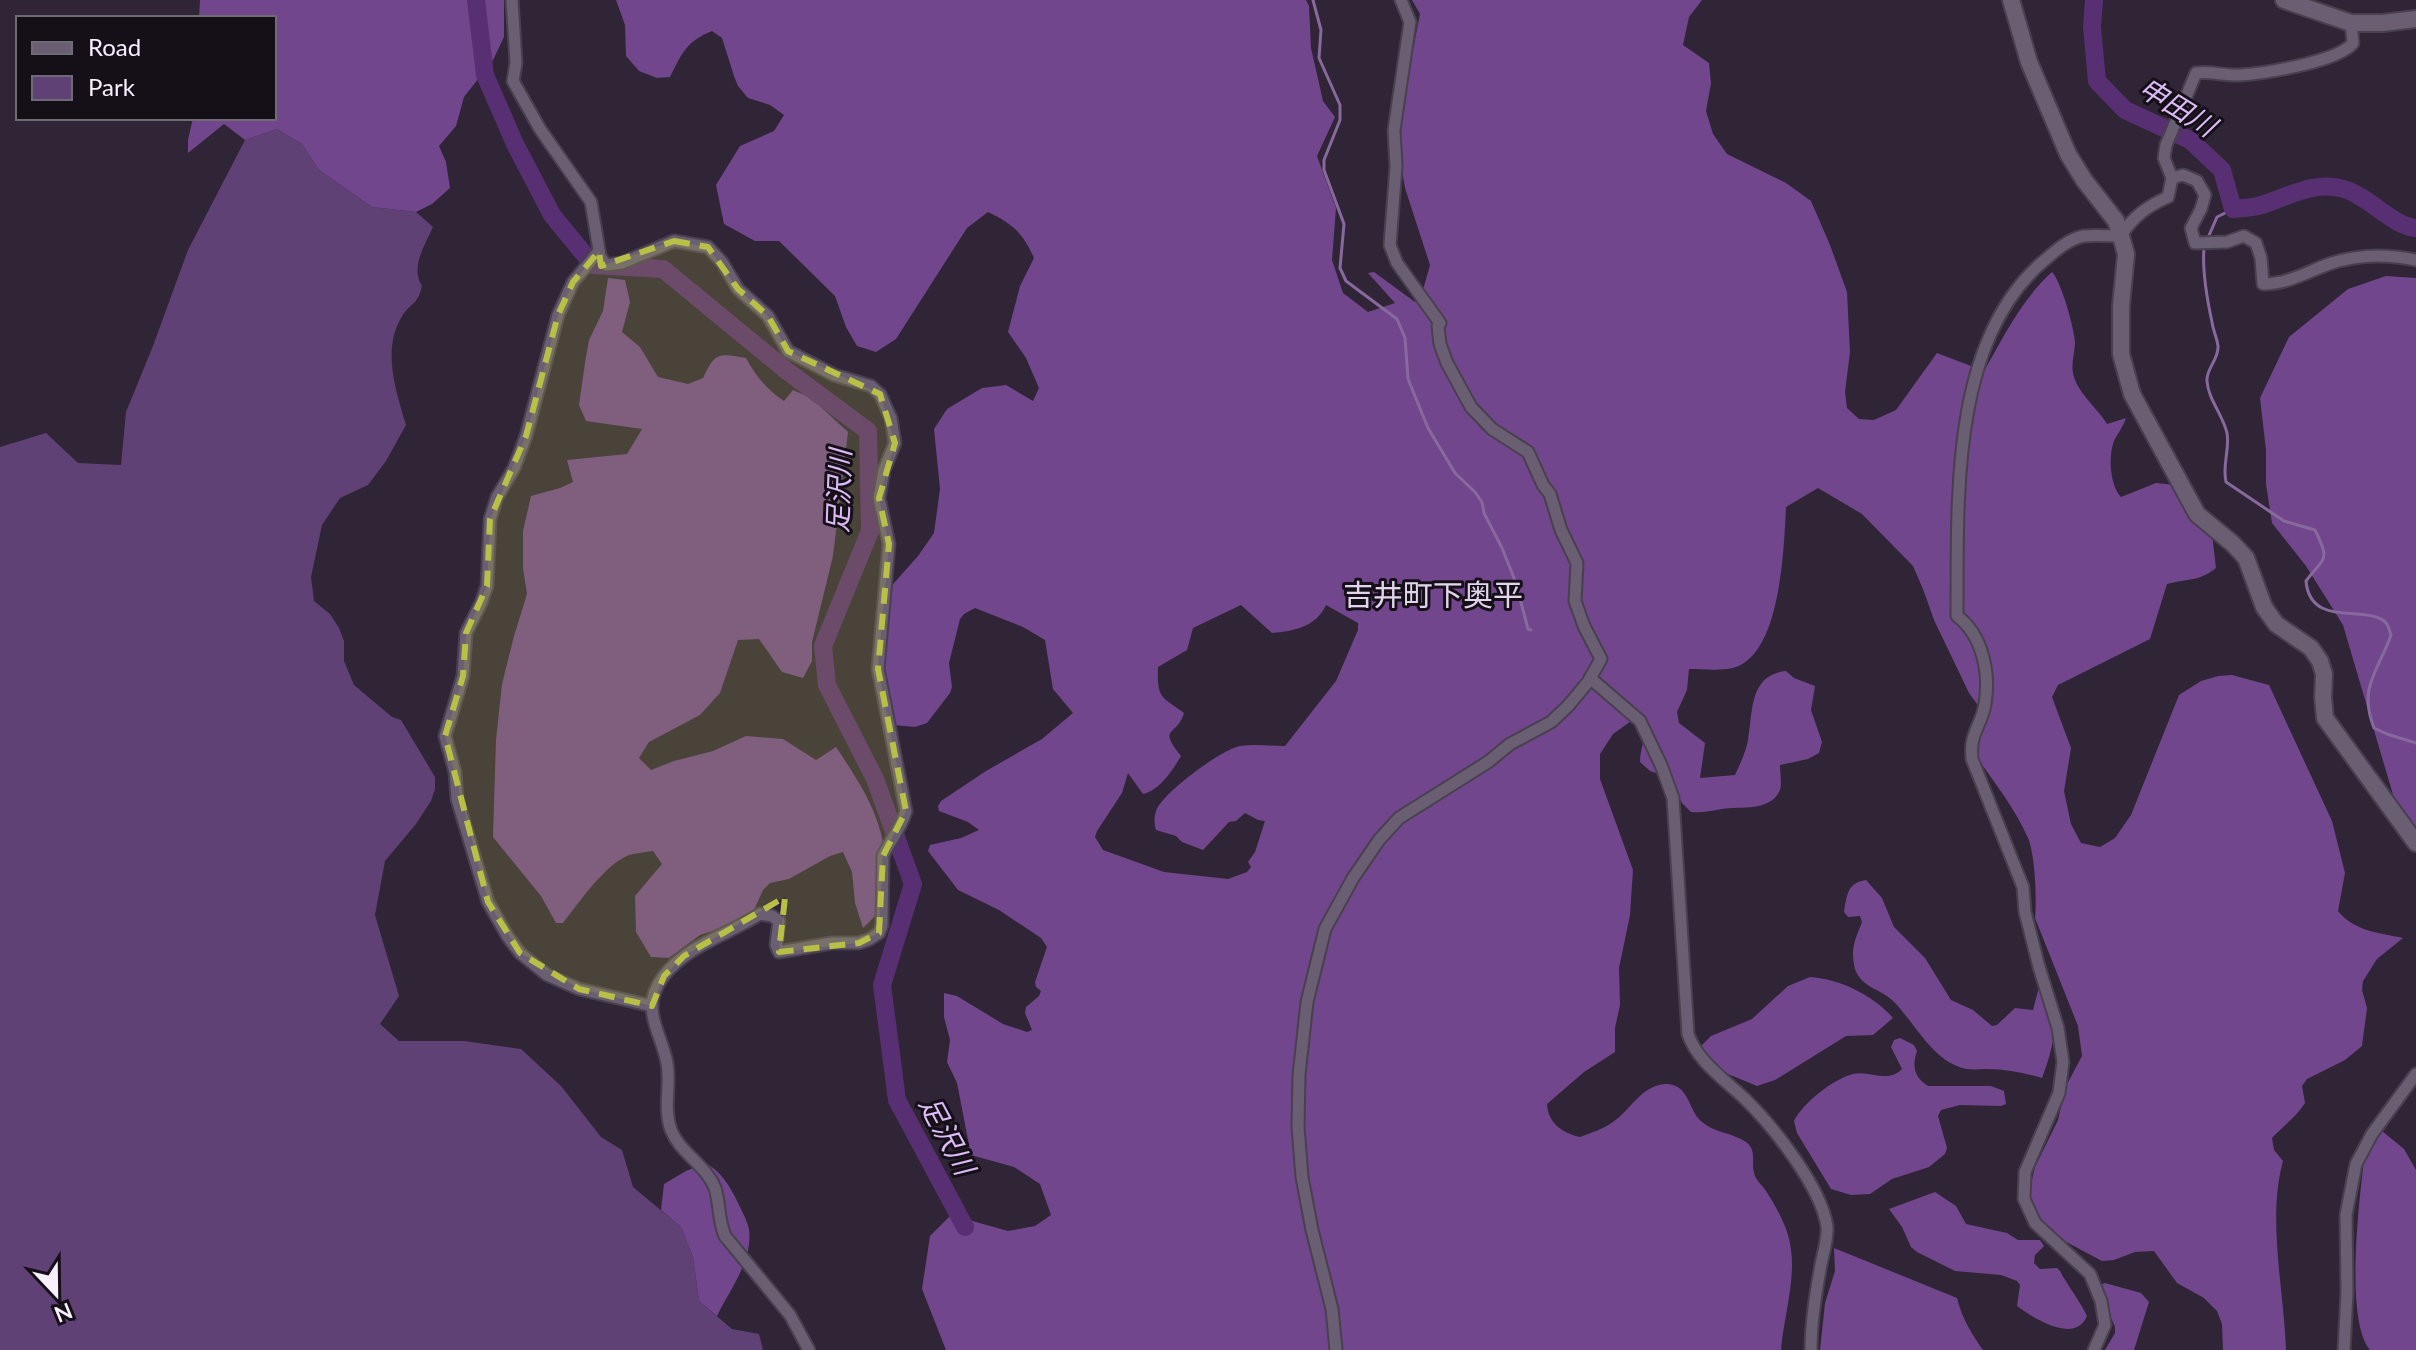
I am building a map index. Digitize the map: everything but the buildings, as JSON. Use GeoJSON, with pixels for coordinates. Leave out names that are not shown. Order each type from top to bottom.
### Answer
{"type":"FeatureCollection","features":[{"type":"Feature","properties":{"kind":"street"},"geometry":{"type":"LineString","coordinates":[[512,0],[516,63],[513,81],[540,129],[591,202],[601,260],[606,265],[622,263],[674,241],[708,247],[722,262],[738,289],[768,316],[788,351],[834,375],[871,386],[880,394],[891,418],[895,443],[884,470],[879,498],[889,544],[878,669],[906,811],[901,829],[883,856],[882,925],[879,933],[859,943],[832,943],[779,952],[776,945],[779,921],[760,914],[684,956],[664,976],[652,996],[652,1014],[667,1065],[666,1107],[672,1130],[679,1144],[705,1171],[714,1187],[725,1236],[790,1315],[809,1350]]}},
{"type":"Feature","properties":{"kind":"street"},"geometry":{"type":"LineString","coordinates":[[1336,1350],[1332,1309],[1302,1177],[1298,1127],[1299,1075],[1307,1002],[1325,929],[1353,878],[1379,840],[1399,818],[1488,762],[1510,744],[1551,722],[1568,706],[1601,659],[1575,601],[1577,563],[1561,530],[1550,494],[1528,452],[1492,429],[1471,407],[1444,354],[1440,323],[1397,263],[1390,245],[1396,166],[1394,130],[1410,22],[1401,0]]}},
{"type":"Feature","properties":{"kind":"street"},"geometry":{"type":"LineString","coordinates":[[2011,0],[2029,62],[2068,154],[2116,221],[2121,236],[2126,254],[2121,354],[2132,394],[2197,514],[2246,558],[2264,607],[2276,624],[2311,648],[2320,661],[2324,674],[2325,718],[2416,843]]}},
{"type":"Feature","properties":{"kind":"street"},"geometry":{"type":"LineString","coordinates":[[2290,1],[2351,23],[2416,19]]}},
{"type":"Feature","properties":{"kind":"street"},"geometry":{"type":"LineString","coordinates":[[2121,236],[2130,221],[2149,206],[2168,197],[2172,178],[2164,158],[2166,145],[2196,73],[2209,71],[2236,75],[2294,67],[2333,56],[2353,43],[2351,23]]}},
{"type":"Feature","properties":{"kind":"street"},"geometry":{"type":"LineString","coordinates":[[2172,178],[2183,175],[2197,181],[2205,195],[2191,228],[2195,243],[2227,242],[2244,236],[2256,243],[2261,258],[2263,284],[2293,280],[2329,264],[2356,257],[2392,255],[2416,260]]}},
{"type":"Feature","properties":{"kind":"street"},"geometry":{"type":"LineString","coordinates":[[2094,1350],[2105,1325],[2101,1301],[2090,1274],[2035,1223],[2024,1199],[2025,1172],[2059,1093],[2063,1062],[2058,1028],[2025,912],[2023,887],[1972,759],[1970,743],[1984,706],[1985,662],[1974,634],[1957,616],[1958,512],[1962,454],[1972,394],[1984,350],[2008,299],[2024,279],[2067,243],[2083,236],[2121,236]]}},
{"type":"Feature","properties":{"kind":"street"},"geometry":{"type":"LineString","coordinates":[[599,251],[573,282],[558,315],[526,436],[490,519],[487,586],[466,633],[463,676],[445,736],[455,772],[457,799],[488,902],[520,953],[547,975],[579,989],[652,1006]]}},
{"type":"Feature","properties":{"kind":"street"},"geometry":{"type":"LineString","coordinates":[[1590,678],[1640,721],[1673,798],[1688,1034],[1692,1045],[1705,1062],[1775,1131],[1811,1186],[1822,1211],[1827,1236],[1816,1291],[1811,1350]]}},
{"type":"Feature","properties":{"kind":"street"},"geometry":{"type":"LineString","coordinates":[[2344,1350],[2346,1215],[2356,1164],[2372,1134],[2416,1074]]}},
{"type":"Feature","properties":{"kind":"highlighted area"},"geometry":{"type":"Polygon","coordinates":[[[674,241],[708,247],[738,289],[768,316],[788,351],[880,394],[895,443],[879,498],[889,544],[878,669],[906,811],[883,856],[879,933],[859,943],[779,952],[785,897],[684,956],[664,976],[652,1006],[579,989],[520,953],[488,902],[445,736],[463,676],[466,633],[487,586],[490,519],[526,436],[558,315],[573,282],[599,251],[601,266],[674,241]]]}},
{"type":"Feature","properties":{"kind":"green space"},"geometry":{"type":"Polygon","coordinates":[[[277,129],[302,144],[319,170],[372,207],[416,212],[433,227],[418,264],[422,286],[420,293],[401,318],[392,344],[393,371],[406,425],[368,485],[340,498],[322,525],[311,577],[314,601],[330,614],[339,628],[344,641],[344,661],[354,685],[392,717],[401,720],[435,777],[431,801],[385,861],[375,915],[399,996],[380,1024],[399,1041],[464,1041],[521,1049],[561,1086],[601,1137],[622,1150],[633,1187],[681,1227],[693,1257],[699,1301],[732,1329],[759,1334],[763,1350],[0,1350],[0,447],[46,433],[78,463],[121,465],[126,412],[188,250],[245,140],[277,129]]]}},
{"type":"Feature","properties":{"kind":"shaded area"},"geometry":{"type":"Polygon","coordinates":[[[200,0],[504,0],[504,37],[493,60],[464,97],[456,126],[439,146],[446,162],[450,188],[432,204],[416,212],[372,207],[319,170],[302,144],[277,129],[245,140],[224,124],[188,153],[193,120],[276,120],[276,16],[199,16],[200,0]]]}},
{"type":"Feature","properties":{"kind":"shaded area"},"geometry":{"type":"Polygon","coordinates":[[[616,0],[1306,0],[1311,48],[1323,101],[1335,117],[1317,156],[1336,208],[1332,260],[1343,293],[1368,312],[1395,303],[1368,273],[1374,272],[1415,302],[1421,297],[1430,265],[1405,188],[1396,135],[1420,14],[1412,0],[1702,0],[1689,17],[1683,45],[1709,63],[1711,83],[1706,111],[1713,134],[1727,154],[1786,183],[1811,201],[1847,292],[1850,352],[1845,392],[1847,408],[1859,419],[1874,420],[1896,410],[1937,353],[1984,371],[2023,306],[2052,272],[2063,294],[2072,326],[2075,380],[2107,424],[2126,418],[2114,441],[2111,455],[2112,478],[2117,492],[2121,497],[2156,483],[2175,485],[2189,513],[2212,534],[2216,568],[2198,578],[2167,584],[2150,639],[2058,685],[2052,697],[2071,748],[2064,791],[2071,824],[2081,843],[2100,847],[2115,838],[2131,815],[2179,695],[2201,681],[2218,676],[2232,675],[2269,685],[2332,821],[2345,873],[2338,911],[2359,927],[2403,938],[2377,959],[2363,981],[2367,1008],[2362,1046],[2345,1060],[2307,1079],[2302,1086],[2305,1103],[2272,1138],[2274,1150],[2283,1161],[2278,1183],[2276,1230],[2286,1350],[2223,1350],[2222,1324],[2217,1311],[2204,1298],[2177,1283],[2154,1251],[2135,1252],[2102,1261],[2057,1237],[2032,1210],[2029,1192],[2035,1167],[2058,1120],[2065,1088],[2082,1056],[2078,1026],[2035,918],[2035,877],[2028,838],[1971,749],[1982,711],[1969,693],[1934,620],[1913,566],[1862,514],[1818,488],[1786,507],[1777,598],[1761,643],[1749,659],[1733,668],[1689,669],[1687,690],[1677,712],[1679,723],[1705,743],[1700,778],[1735,775],[1747,744],[1752,706],[1759,687],[1765,679],[1786,671],[1794,678],[1815,686],[1811,710],[1822,742],[1819,753],[1808,759],[1780,765],[1780,790],[1770,802],[1754,807],[1691,812],[1682,803],[1671,782],[1640,762],[1645,715],[1613,734],[1600,754],[1600,779],[1633,870],[1630,915],[1619,968],[1620,1005],[1615,1028],[1615,1052],[1584,1072],[1547,1104],[1550,1117],[1557,1126],[1580,1137],[1613,1122],[1651,1088],[1675,1085],[1702,1122],[1750,1145],[1755,1176],[1781,1218],[1791,1249],[1791,1278],[1781,1350],[946,1350],[922,1289],[930,1236],[951,1215],[1008,1231],[1035,1226],[1051,1215],[1040,1184],[1014,1167],[971,1155],[957,1083],[947,1062],[950,1040],[944,1017],[944,993],[957,996],[1003,1024],[1027,1032],[1032,1030],[1025,1013],[1026,1007],[1041,991],[1035,982],[1047,947],[1041,938],[999,910],[958,890],[928,851],[930,845],[979,830],[968,822],[939,811],[941,801],[1042,739],[1073,713],[1053,689],[1045,640],[1023,627],[975,608],[960,619],[949,663],[950,693],[927,723],[915,727],[894,725],[876,667],[875,615],[894,583],[934,533],[940,489],[934,429],[947,409],[982,388],[1006,385],[1033,401],[1039,388],[1026,358],[1008,332],[1020,286],[1034,258],[1016,230],[988,212],[967,228],[896,339],[876,352],[857,346],[846,327],[835,296],[779,241],[755,241],[724,224],[716,185],[740,146],[774,131],[784,115],[770,105],[748,98],[738,86],[722,38],[712,31],[686,49],[670,77],[657,78],[639,71],[626,56],[625,25],[616,0]],[[1241,605],[1193,628],[1187,650],[1158,667],[1158,685],[1162,696],[1184,713],[1170,736],[1181,756],[1160,784],[1143,794],[1128,773],[1122,793],[1095,837],[1103,850],[1164,872],[1228,879],[1247,872],[1251,867],[1248,862],[1255,852],[1265,821],[1245,813],[1236,821],[1229,822],[1203,850],[1156,830],[1155,818],[1160,803],[1169,794],[1220,755],[1240,746],[1285,746],[1336,681],[1358,630],[1358,623],[1326,605],[1310,623],[1272,633],[1241,605]]]}},
{"type":"Feature","properties":{"kind":"shaded area"},"geometry":{"type":"Polygon","coordinates":[[[2386,276],[2416,278],[2416,826],[2399,815],[2343,625],[2306,566],[2272,523],[2260,398],[2289,337],[2348,289],[2386,276]]]}},
{"type":"Feature","properties":{"kind":"shaded area"},"geometry":{"type":"Polygon","coordinates":[[[608,278],[625,280],[630,302],[622,332],[640,347],[658,377],[688,384],[703,378],[719,356],[746,358],[762,382],[784,401],[793,390],[811,398],[848,432],[833,556],[812,642],[812,661],[803,678],[782,672],[759,639],[738,640],[720,693],[700,715],[649,742],[639,758],[651,770],[713,751],[746,736],[783,739],[816,760],[836,747],[875,814],[884,851],[885,870],[878,909],[863,928],[855,903],[852,872],[843,852],[789,879],[770,883],[763,890],[750,919],[700,935],[669,958],[651,957],[636,932],[635,896],[662,864],[653,851],[629,855],[610,867],[563,923],[556,923],[541,896],[493,837],[496,740],[502,684],[527,594],[523,531],[531,496],[573,482],[567,460],[627,454],[642,429],[586,421],[579,405],[589,340],[603,311],[608,278]]]}},
{"type":"Feature","properties":{"kind":"shaded area"},"geometry":{"type":"Polygon","coordinates":[[[1866,880],[1882,898],[1894,927],[1925,958],[1951,1000],[1973,1010],[1992,1026],[2015,1008],[2033,1010],[2039,987],[2049,984],[2055,1019],[2050,1054],[2042,1078],[1994,1069],[1964,1069],[1947,1061],[1930,1046],[1892,1000],[1862,980],[1855,969],[1853,950],[1862,922],[1860,916],[1848,917],[1844,912],[1851,887],[1866,880]]]}},
{"type":"Feature","properties":{"kind":"shaded area"},"geometry":{"type":"Polygon","coordinates":[[[1810,977],[1833,981],[1855,990],[1876,1002],[1893,1018],[1873,1035],[1846,1036],[1775,1080],[1757,1086],[1699,1062],[1696,1051],[1711,1036],[1752,1019],[1788,986],[1810,977]]]}},
{"type":"Feature","properties":{"kind":"shaded area"},"geometry":{"type":"Polygon","coordinates":[[[1900,1038],[1914,1045],[1917,1051],[1915,1071],[1928,1086],[1991,1086],[2004,1091],[2006,1104],[1960,1105],[1941,1110],[1938,1116],[1947,1148],[1945,1154],[1929,1167],[1892,1179],[1870,1194],[1851,1195],[1831,1189],[1797,1133],[1794,1121],[1811,1100],[1845,1077],[1859,1073],[1890,1076],[1902,1069],[1891,1047],[1894,1040],[1900,1038]]]}},
{"type":"Feature","properties":{"kind":"shaded area"},"geometry":{"type":"Polygon","coordinates":[[[2382,1131],[2404,1149],[2416,1170],[2416,1350],[2370,1350],[2362,1334],[2357,1310],[2356,1251],[2366,1143],[2382,1131]]]}},
{"type":"Feature","properties":{"kind":"shaded area"},"geometry":{"type":"Polygon","coordinates":[[[705,1163],[728,1184],[749,1229],[744,1263],[717,1316],[699,1301],[693,1257],[681,1227],[661,1210],[664,1184],[705,1163]]]}},
{"type":"Feature","properties":{"kind":"shaded area"},"geometry":{"type":"Polygon","coordinates":[[[1935,1192],[1956,1206],[1966,1224],[2007,1233],[2018,1240],[2040,1240],[2044,1246],[2035,1255],[2034,1263],[2040,1269],[2057,1268],[2060,1271],[2087,1316],[2081,1324],[2064,1329],[2043,1322],[2017,1306],[2020,1285],[2017,1281],[2001,1275],[1955,1271],[1911,1247],[1889,1209],[1935,1192]]]}},
{"type":"Feature","properties":{"kind":"shaded area"},"geometry":{"type":"Polygon","coordinates":[[[1834,1248],[1957,1298],[1967,1325],[1983,1350],[1820,1350],[1825,1303],[1835,1271],[1834,1248]]]}},
{"type":"Feature","properties":{"kind":"shaded area"},"geometry":{"type":"Polygon","coordinates":[[[2105,1283],[2141,1293],[2149,1302],[2134,1350],[2105,1350],[2115,1327],[2100,1292],[2100,1285],[2105,1283]]]}},
{"type":"Feature","properties":{"kind":"waterway","name":"足沢川"},"geometry":{"type":"LineString","coordinates":[[476,0],[485,75],[515,144],[552,215],[593,265],[663,269],[787,371],[868,431],[870,531],[823,646],[827,685],[875,779],[913,884],[882,985],[897,1100],[965,1227]]}},
{"type":"Feature","properties":{"kind":"waterway"},"geometry":{"type":"LineString","coordinates":[[1313,0],[1321,30],[1319,58],[1340,105],[1340,120],[1324,160],[1324,170],[1344,224],[1340,268],[1346,281],[1397,319],[1405,338],[1408,379],[1428,428],[1455,473],[1482,502],[1484,513],[1516,583],[1528,629],[1531,630]]}},
{"type":"Feature","properties":{"kind":"waterway","name":"申田川"},"geometry":{"type":"LineString","coordinates":[[2094,0],[2092,27],[2097,81],[2125,110],[2190,140],[2222,170],[2233,209],[2258,206],[2311,188],[2333,187],[2354,193],[2398,222],[2416,228]]}},
{"type":"Feature","properties":{"kind":"waterway"},"geometry":{"type":"LineString","coordinates":[[2207,240],[2217,217],[2233,209]]}},
{"type":"Feature","properties":{"kind":"waterway"},"geometry":{"type":"LineString","coordinates":[[2204,247],[2205,285],[2218,346],[2207,381],[2227,433],[2226,482],[2284,521],[2315,530],[2324,554],[2321,563],[2306,581],[2316,604],[2326,610],[2372,616],[2387,624],[2391,635],[2369,690],[2370,714],[2374,728],[2416,743]]}},
{"type":"Feature","properties":{"kind":"district","name":"吉井町下奥平"},"geometry":{"type":"Point","coordinates":[1433,594]}}]}
